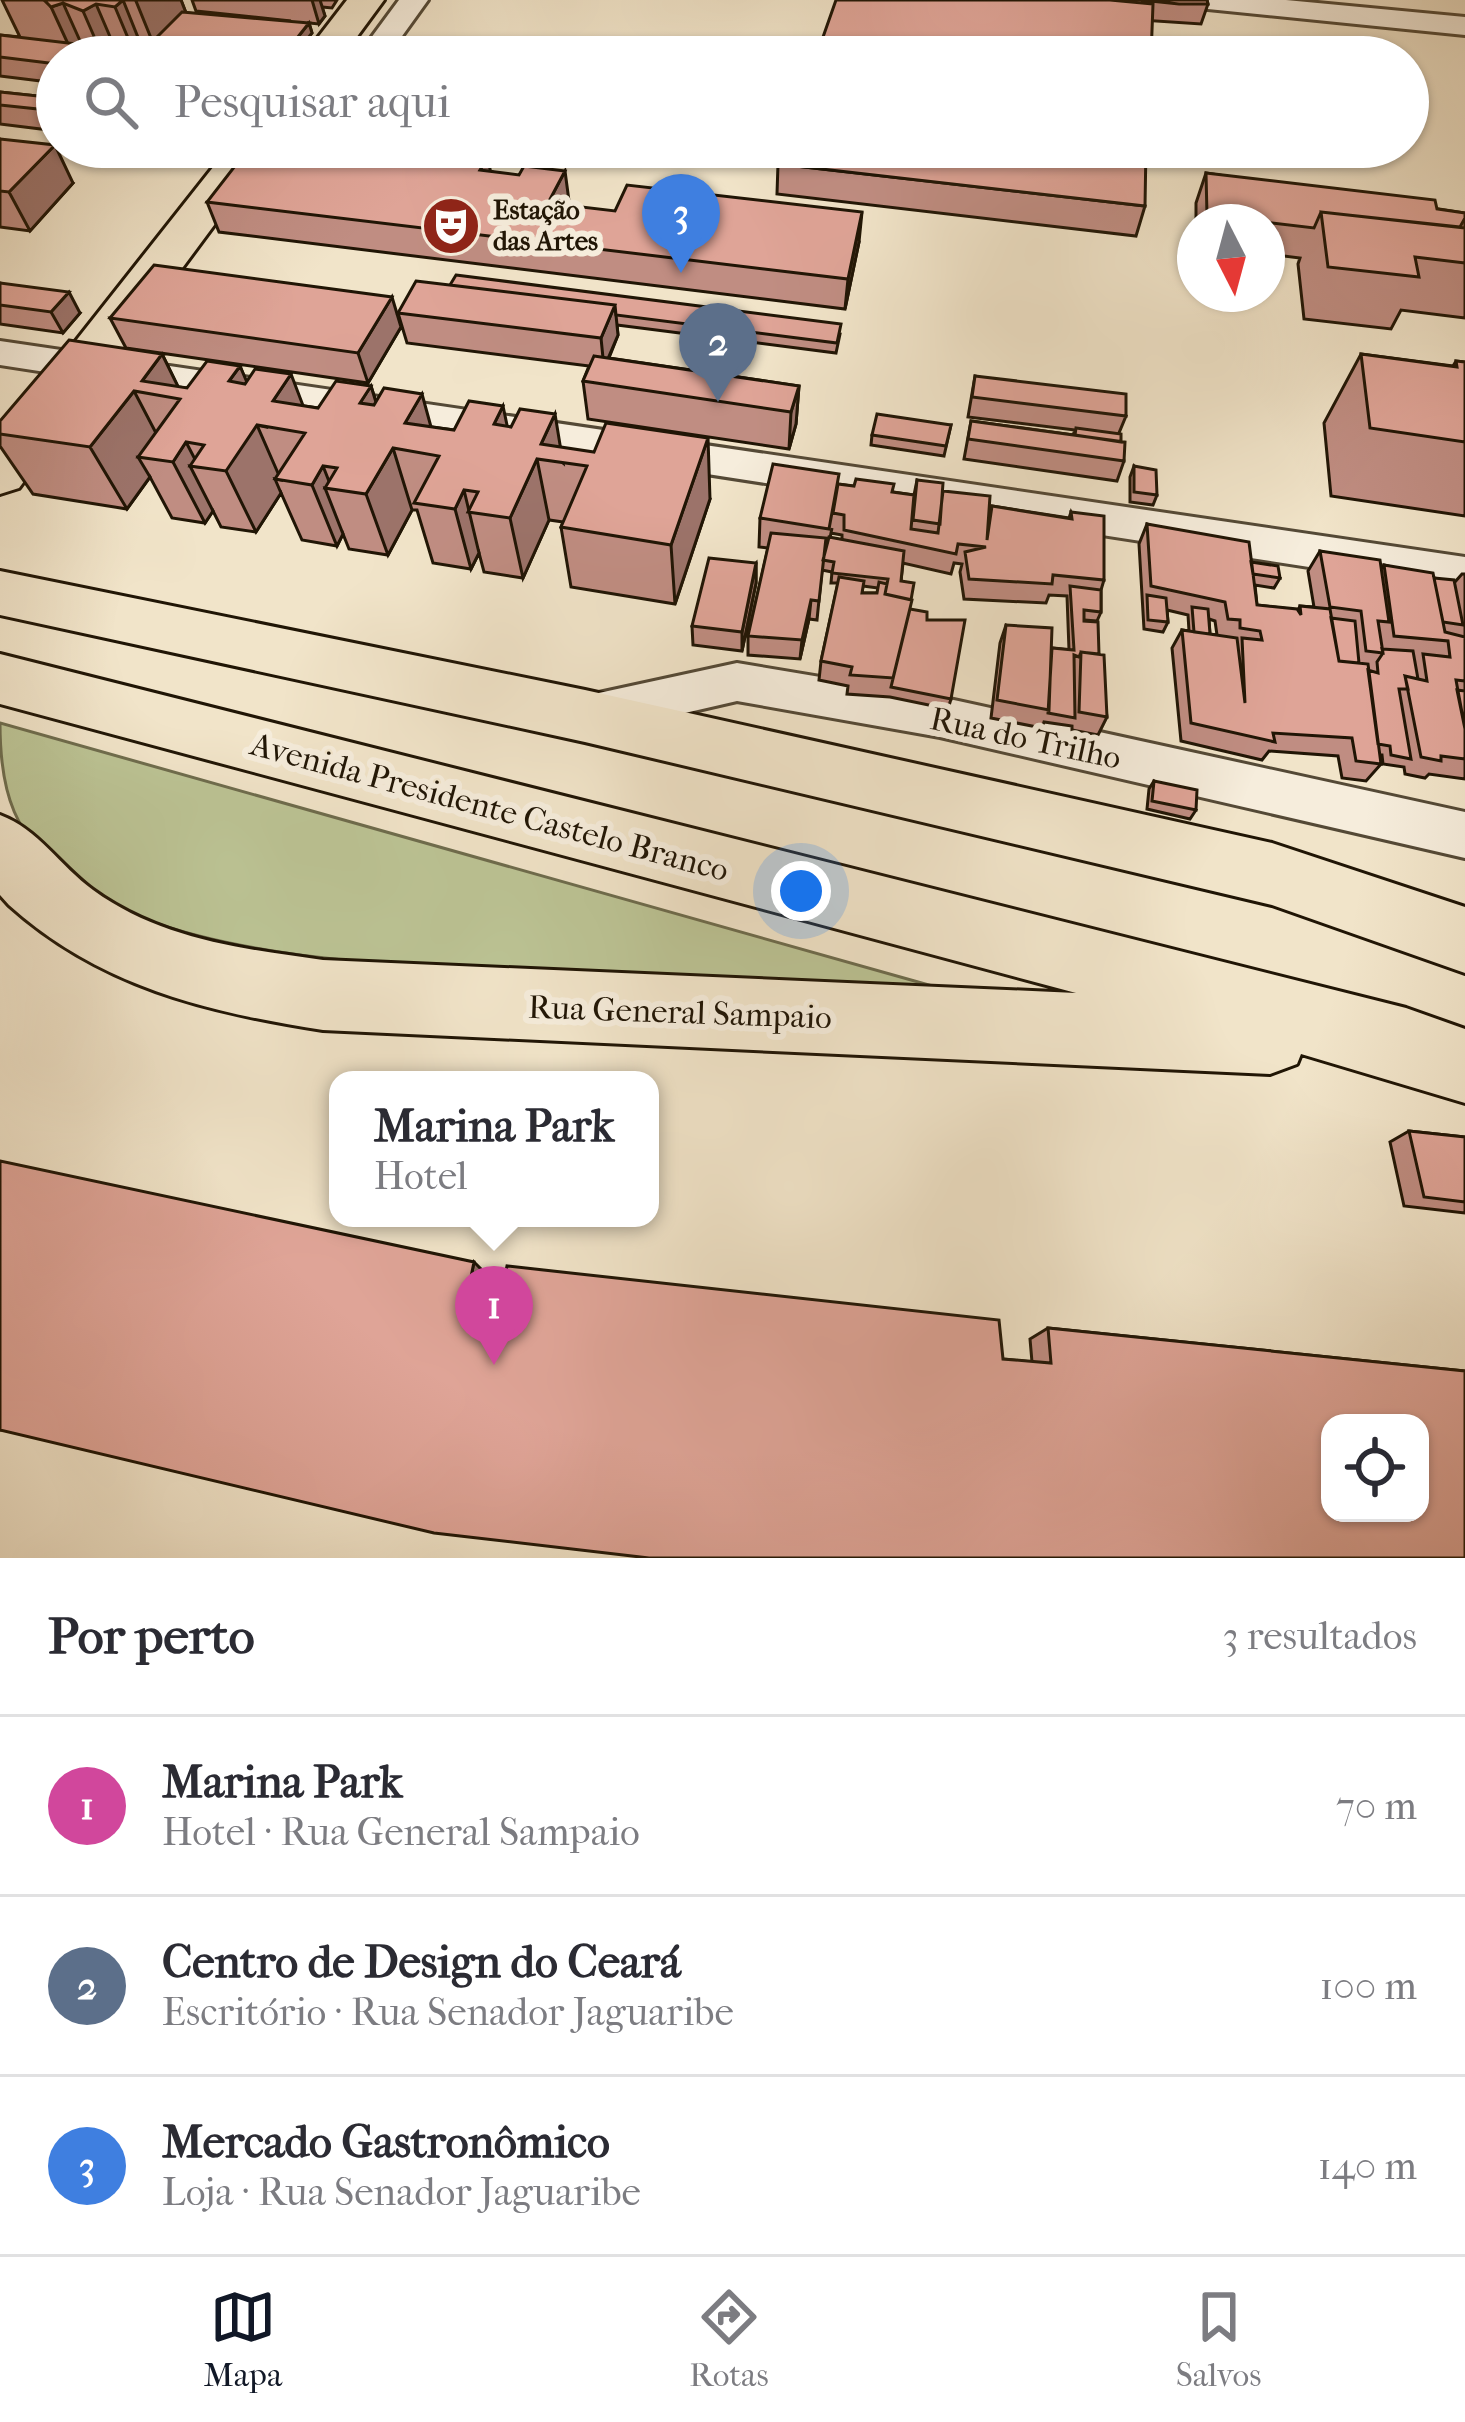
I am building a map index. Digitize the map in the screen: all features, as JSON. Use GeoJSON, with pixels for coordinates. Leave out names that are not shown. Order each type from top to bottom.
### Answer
{"type":"FeatureCollection","features":[{"type":"Feature","properties":{"kind":"main road"},"geometry":{"type":"LineString","coordinates":[[338,36],[366,0]]}},
{"type":"Feature","properties":{"kind":"main road"},"geometry":{"type":"LineString","coordinates":[[0,475],[235,168]]}},
{"type":"Feature","properties":{"kind":"main road"},"geometry":{"type":"LineString","coordinates":[[0,593],[585,716],[1271,874],[1465,940]]}},
{"type":"Feature","properties":{"kind":"main road","name":"Avenida Presidente Castelo Branco"},"geometry":{"type":"LineString","coordinates":[[0,680],[1436,1055]]}},
{"type":"Feature","properties":{"kind":"main road","name":"Rua General Sampaio"},"geometry":{"type":"LineString","coordinates":[[0,845],[58,908],[117,948],[166,966],[304,993],[1436,1055]]}},
{"type":"Feature","properties":{"kind":"street"},"geometry":{"type":"LineString","coordinates":[[387,36],[414,0]]}},
{"type":"Feature","properties":{"kind":"street"},"geometry":{"type":"LineString","coordinates":[[1198,0],[1350,7],[1465,26]]}},
{"type":"Feature","properties":{"kind":"street"},"geometry":{"type":"LineString","coordinates":[[1430,0],[1465,3]]}},
{"type":"Feature","properties":{"kind":"street"},"geometry":{"type":"LineString","coordinates":[[0,352],[1465,574]]}},
{"type":"Feature","properties":{"kind":"street","name":"Rua do Trilho"},"geometry":{"type":"LineString","coordinates":[[585,716],[737,682],[940,717],[1465,835]]}},
{"type":"Feature","properties":{"kind":"green space"},"geometry":{"type":"Polygon","coordinates":[[[0,723],[943,989],[393,964],[248,947],[181,931],[121,910],[72,881],[36,847],[7,792],[0,723]]]}},
{"type":"Feature","properties":{"kind":"building"},"geometry":{"type":"Polygon","coordinates":[[[44,0],[123,0],[115,7],[96,4],[83,11],[63,3],[51,7],[44,0]]]}},
{"type":"Feature","properties":{"kind":"building"},"geometry":{"type":"Polygon","coordinates":[[[836,0],[1153,4],[1152,36],[823,36],[836,0]]]}},
{"type":"Feature","properties":{"kind":"building"},"geometry":{"type":"Polygon","coordinates":[[[1141,0],[1207,0],[1208,4],[1179,4],[1141,0]]]}},
{"type":"Feature","properties":{"kind":"building"},"geometry":{"type":"Polygon","coordinates":[[[182,12],[309,23],[299,36],[158,36],[182,12]]]}},
{"type":"Feature","properties":{"kind":"building"},"geometry":{"type":"Polygon","coordinates":[[[0,35],[36,39],[36,61],[0,57],[0,35]]]}},
{"type":"Feature","properties":{"kind":"building"},"geometry":{"type":"Polygon","coordinates":[[[0,92],[36,96],[36,109],[0,105],[0,92]]]}},
{"type":"Feature","properties":{"kind":"building"},"geometry":{"type":"Polygon","coordinates":[[[0,139],[36,143],[36,164],[9,192],[0,191],[0,139]]]}},
{"type":"Feature","properties":{"kind":"building"},"geometry":{"type":"Polygon","coordinates":[[[233,168],[481,168],[519,175],[523,168],[540,168],[565,171],[548,203],[615,211],[627,185],[862,212],[848,279],[207,202],[233,168]]]}},
{"type":"Feature","properties":{"kind":"building"},"geometry":{"type":"Polygon","coordinates":[[[813,168],[1146,168],[1145,206],[813,168]]]}},
{"type":"Feature","properties":{"kind":"building"},"geometry":{"type":"Polygon","coordinates":[[[1206,173],[1435,200],[1437,209],[1465,213],[1465,218],[1460,227],[1321,212],[1314,228],[1285,224],[1285,204],[1207,204],[1206,173]]]}},
{"type":"Feature","properties":{"kind":"building"},"geometry":{"type":"Polygon","coordinates":[[[1321,212],[1465,228],[1465,263],[1415,257],[1419,277],[1328,267],[1321,212]]]}},
{"type":"Feature","properties":{"kind":"building"},"geometry":{"type":"Polygon","coordinates":[[[154,265],[392,297],[358,353],[110,318],[154,265]]]}},
{"type":"Feature","properties":{"kind":"building"},"geometry":{"type":"Polygon","coordinates":[[[456,275],[841,324],[837,343],[616,315],[615,305],[450,285],[456,275]]]}},
{"type":"Feature","properties":{"kind":"building"},"geometry":{"type":"Polygon","coordinates":[[[416,281],[615,305],[601,338],[398,313],[416,281]]]}},
{"type":"Feature","properties":{"kind":"building"},"geometry":{"type":"Polygon","coordinates":[[[0,283],[69,292],[51,312],[0,305],[0,283]]]}},
{"type":"Feature","properties":{"kind":"building"},"geometry":{"type":"Polygon","coordinates":[[[69,340],[162,354],[142,381],[187,388],[207,361],[240,366],[229,381],[245,384],[255,369],[291,374],[273,401],[318,408],[336,381],[371,386],[360,403],[374,405],[384,388],[422,394],[405,423],[454,430],[469,401],[503,406],[494,424],[511,427],[520,409],[555,414],[541,444],[594,452],[606,423],[708,438],[671,545],[561,527],[587,466],[537,459],[510,518],[468,512],[478,492],[464,490],[455,509],[414,503],[439,456],[393,448],[366,494],[325,488],[337,468],[323,466],[312,485],[275,479],[305,433],[257,425],[226,471],[190,466],[204,445],[186,442],[173,462],[138,457],[180,399],[134,391],[90,447],[0,434],[0,421],[69,340]]]}},
{"type":"Feature","properties":{"kind":"building"},"geometry":{"type":"Polygon","coordinates":[[[1361,354],[1457,367],[1456,361],[1465,362],[1465,442],[1370,428],[1361,354]]]}},
{"type":"Feature","properties":{"kind":"building"},"geometry":{"type":"Polygon","coordinates":[[[594,356],[799,386],[791,412],[583,381],[594,356]]]}},
{"type":"Feature","properties":{"kind":"building"},"geometry":{"type":"Polygon","coordinates":[[[975,376],[1126,394],[1126,416],[972,397],[975,376]]]}},
{"type":"Feature","properties":{"kind":"building"},"geometry":{"type":"Polygon","coordinates":[[[877,414],[951,425],[946,446],[872,435],[877,414]]]}},
{"type":"Feature","properties":{"kind":"building"},"geometry":{"type":"Polygon","coordinates":[[[971,421],[1125,442],[1124,461],[968,439],[971,421]]]}},
{"type":"Feature","properties":{"kind":"building"},"geometry":{"type":"Polygon","coordinates":[[[1076,428],[1121,434],[1121,442],[1075,435],[1076,428]]]}},
{"type":"Feature","properties":{"kind":"building"},"geometry":{"type":"Polygon","coordinates":[[[773,464],[839,474],[829,529],[760,518],[773,464]]]}},
{"type":"Feature","properties":{"kind":"building"},"geometry":{"type":"Polygon","coordinates":[[[1134,466],[1156,470],[1157,495],[1134,492],[1134,466]]]}},
{"type":"Feature","properties":{"kind":"building"},"geometry":{"type":"Polygon","coordinates":[[[856,479],[894,484],[892,492],[914,495],[911,529],[938,533],[943,491],[990,496],[987,540],[992,506],[1072,519],[1071,512],[1104,516],[1104,580],[1053,575],[1052,584],[969,579],[965,552],[986,547],[958,544],[956,554],[844,530],[844,515],[833,513],[838,484],[854,486],[856,479]]]}},
{"type":"Feature","properties":{"kind":"building"},"geometry":{"type":"Polygon","coordinates":[[[917,480],[943,483],[940,524],[913,520],[917,480]]]}},
{"type":"Feature","properties":{"kind":"building"},"geometry":{"type":"Polygon","coordinates":[[[1147,524],[1249,542],[1257,605],[1297,609],[1301,615],[1300,606],[1330,609],[1339,661],[1368,664],[1381,764],[1356,761],[1352,738],[1273,733],[1275,742],[1191,723],[1182,630],[1237,638],[1245,703],[1242,638],[1262,640],[1260,631],[1240,628],[1240,620],[1228,619],[1225,602],[1151,586],[1147,524]]]}},
{"type":"Feature","properties":{"kind":"building"},"geometry":{"type":"Polygon","coordinates":[[[771,533],[826,538],[819,601],[811,600],[802,640],[748,636],[771,533]]]}},
{"type":"Feature","properties":{"kind":"building"},"geometry":{"type":"Polygon","coordinates":[[[829,537],[904,551],[901,581],[914,583],[911,600],[885,594],[888,579],[832,573],[834,562],[823,560],[829,537]]]}},
{"type":"Feature","properties":{"kind":"building"},"geometry":{"type":"Polygon","coordinates":[[[1320,551],[1380,560],[1389,622],[1378,621],[1383,653],[1366,651],[1361,611],[1330,607],[1320,551]]]}},
{"type":"Feature","properties":{"kind":"building"},"geometry":{"type":"Polygon","coordinates":[[[709,558],[756,563],[742,632],[692,626],[709,558]]]}},
{"type":"Feature","properties":{"kind":"building"},"geometry":{"type":"Polygon","coordinates":[[[1251,562],[1278,566],[1280,578],[1253,574],[1251,562]]]}},
{"type":"Feature","properties":{"kind":"building"},"geometry":{"type":"Polygon","coordinates":[[[1384,565],[1433,573],[1445,632],[1465,637],[1465,681],[1456,680],[1465,759],[1421,757],[1405,676],[1427,681],[1423,654],[1450,657],[1448,641],[1394,636],[1384,565]]]}},
{"type":"Feature","properties":{"kind":"building"},"geometry":{"type":"Polygon","coordinates":[[[839,577],[864,581],[862,593],[877,593],[879,582],[887,584],[885,594],[912,600],[893,678],[850,675],[852,667],[821,661],[839,577]]]}},
{"type":"Feature","properties":{"kind":"building"},"geometry":{"type":"Polygon","coordinates":[[[1434,578],[1454,580],[1463,625],[1443,622],[1434,578]]]}},
{"type":"Feature","properties":{"kind":"building"},"geometry":{"type":"Polygon","coordinates":[[[1070,586],[1101,590],[1101,612],[1084,610],[1084,621],[1098,622],[1099,654],[1074,655],[1075,718],[1048,713],[1052,648],[1074,650],[1070,586]]]}},
{"type":"Feature","properties":{"kind":"building"},"geometry":{"type":"Polygon","coordinates":[[[1147,595],[1166,598],[1168,622],[1148,620],[1147,595]]]}},
{"type":"Feature","properties":{"kind":"building"},"geometry":{"type":"Polygon","coordinates":[[[1192,607],[1208,609],[1210,634],[1194,632],[1192,607]]]}},
{"type":"Feature","properties":{"kind":"building"},"geometry":{"type":"Polygon","coordinates":[[[910,609],[927,612],[927,620],[965,620],[951,699],[891,687],[910,609]]]}},
{"type":"Feature","properties":{"kind":"building"},"geometry":{"type":"Polygon","coordinates":[[[1331,618],[1355,621],[1359,663],[1339,661],[1331,618]]]}},
{"type":"Feature","properties":{"kind":"building"},"geometry":{"type":"Polygon","coordinates":[[[1006,625],[1052,628],[1049,710],[997,700],[1006,625]]]}},
{"type":"Feature","properties":{"kind":"building"},"geometry":{"type":"Polygon","coordinates":[[[1382,649],[1413,651],[1418,679],[1405,676],[1408,689],[1399,689],[1411,759],[1391,755],[1390,746],[1378,744],[1368,670],[1378,673],[1382,649]]]}},
{"type":"Feature","properties":{"kind":"building"},"geometry":{"type":"Polygon","coordinates":[[[1081,652],[1104,655],[1107,717],[1079,712],[1081,652]]]}},
{"type":"Feature","properties":{"kind":"building"},"geometry":{"type":"Polygon","coordinates":[[[1457,690],[1465,691],[1465,729],[1457,690]]]}},
{"type":"Feature","properties":{"kind":"building"},"geometry":{"type":"Polygon","coordinates":[[[1154,781],[1197,790],[1196,810],[1152,801],[1154,781]]]}},
{"type":"Feature","properties":{"kind":"building"},"geometry":{"type":"Polygon","coordinates":[[[1409,1131],[1465,1137],[1465,1202],[1424,1197],[1409,1131]]]}},
{"type":"Feature","properties":{"kind":"building"},"geometry":{"type":"Polygon","coordinates":[[[0,1161],[474,1262],[467,1297],[500,1298],[507,1266],[999,1320],[1003,1359],[1051,1363],[1048,1328],[1465,1371],[1465,1558],[649,1558],[434,1533],[0,1430],[0,1161]]]}},
{"type":"Feature","properties":{"kind":"place","name":"Estação das Artes"},"geometry":{"type":"Point","coordinates":[451,226]}},
{"type":"Feature","properties":{"kind":"place","name":"Mercado Gastronômico"},"geometry":{"type":"Point","coordinates":[681,273]}},
{"type":"Feature","properties":{"kind":"place","name":"Centro de Design do Ceará"},"geometry":{"type":"Point","coordinates":[718,402]}},
{"type":"Feature","properties":{"kind":"place","name":"Marina Park"},"geometry":{"type":"Point","coordinates":[494,1365]}}]}
